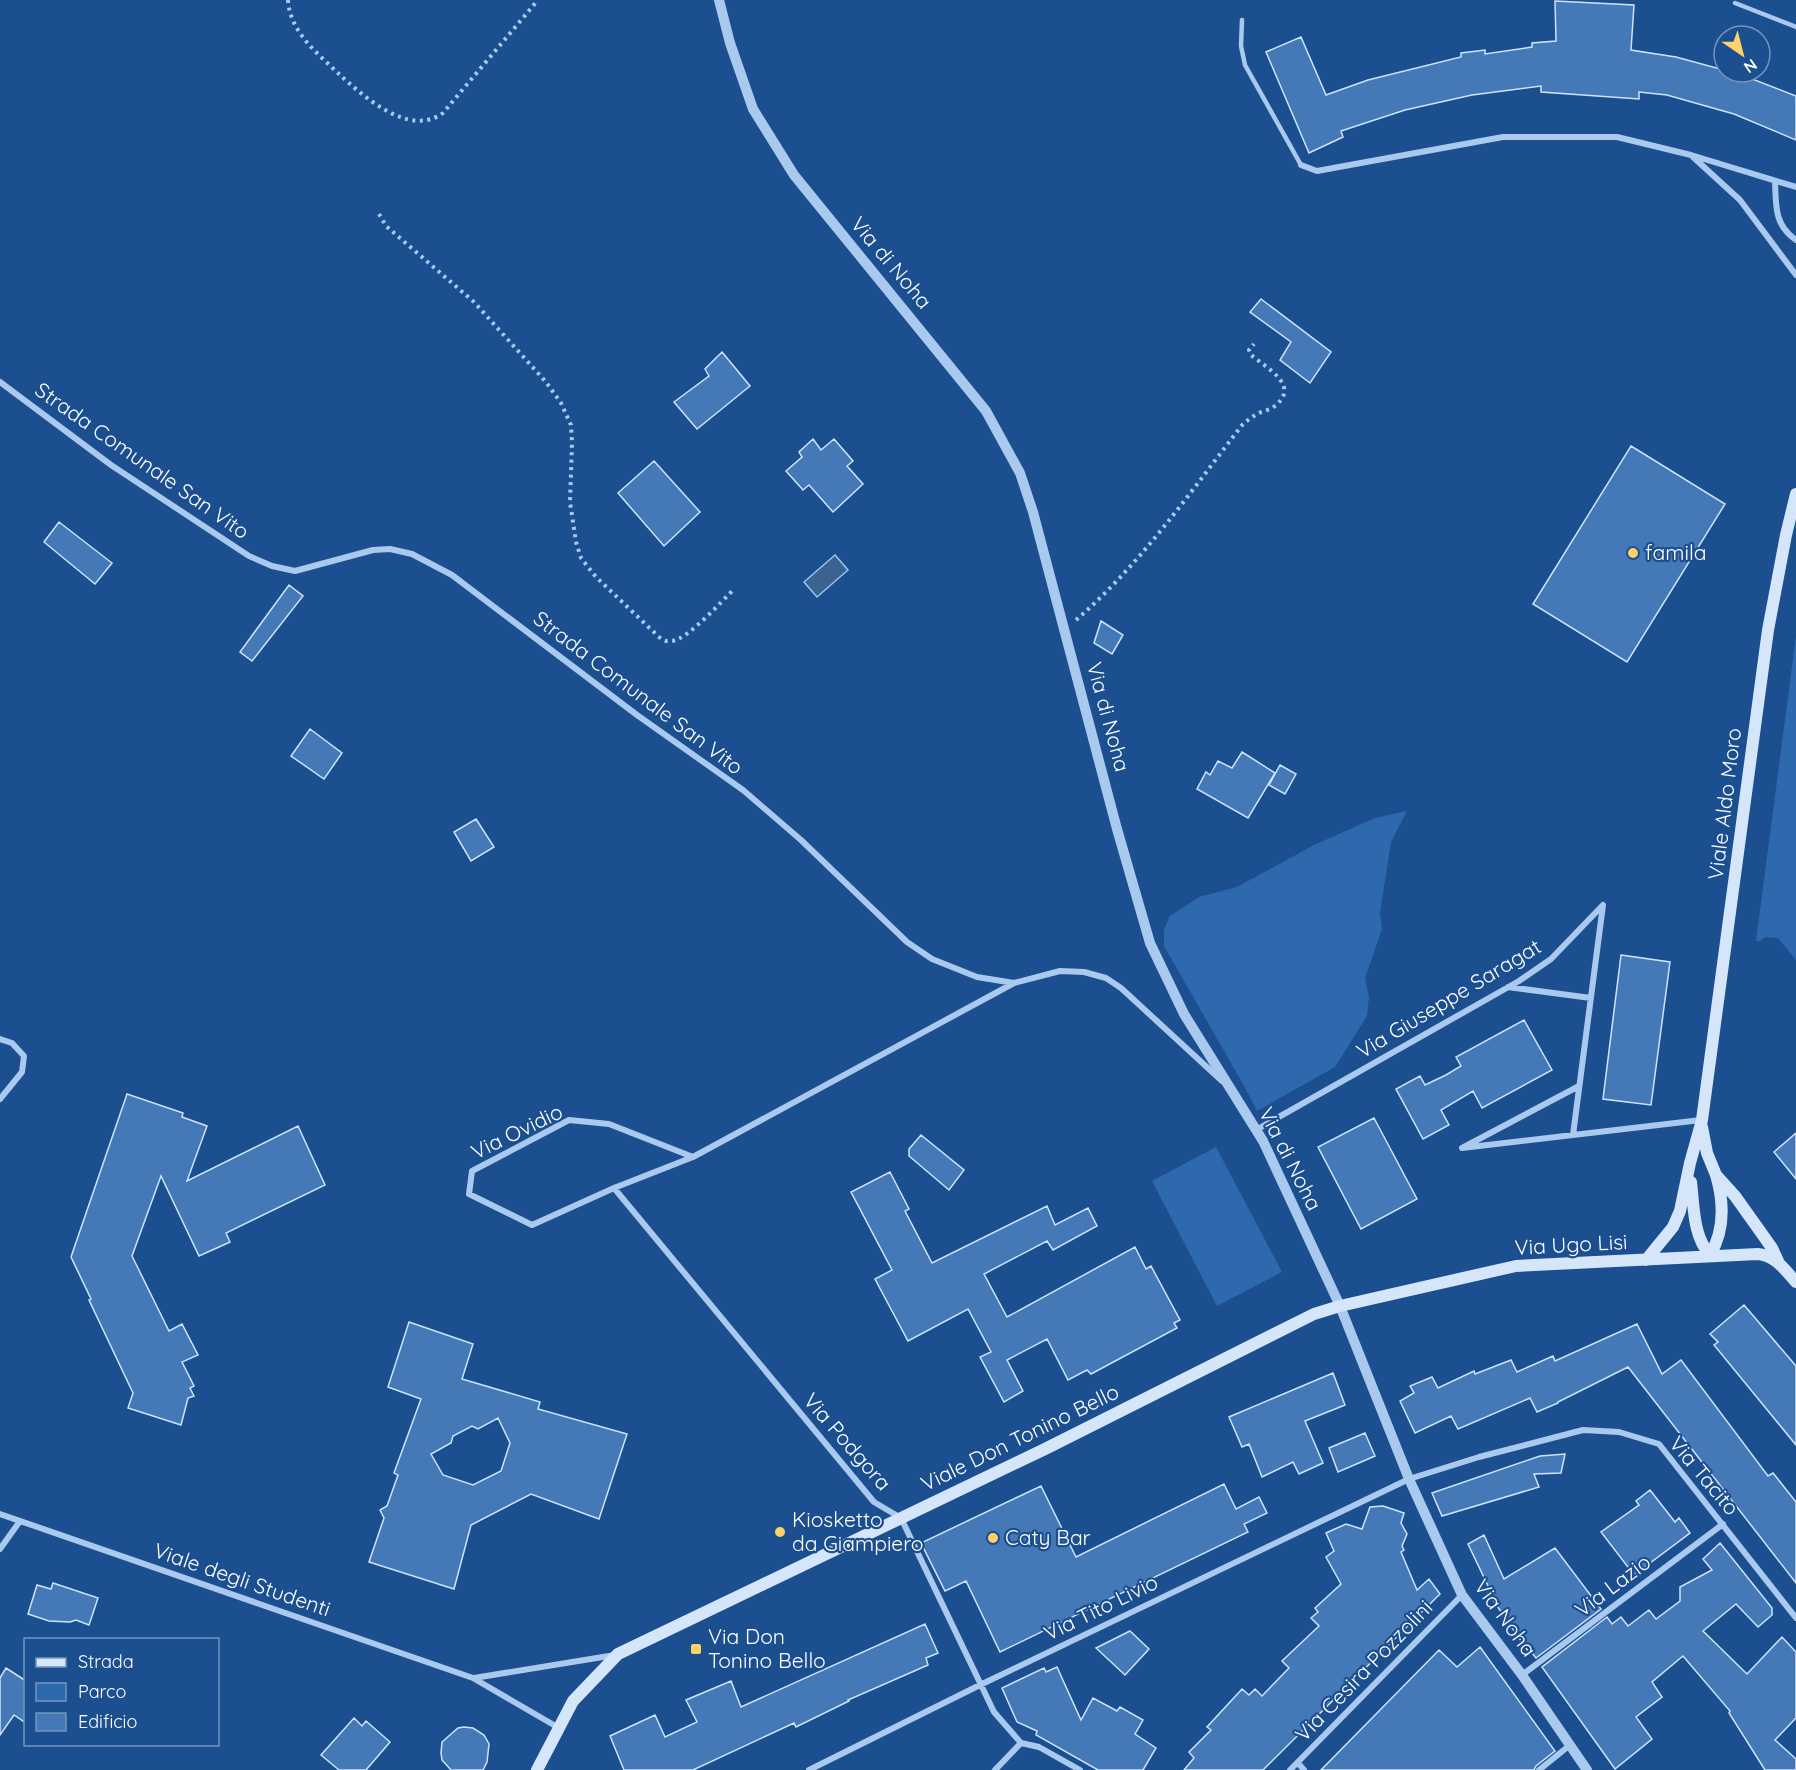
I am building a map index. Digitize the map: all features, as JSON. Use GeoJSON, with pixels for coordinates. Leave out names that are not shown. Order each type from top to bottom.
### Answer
{"type":"FeatureCollection","features":[{"type":"Feature","properties":{"kind":"main road","name":"Viale Aldo Moro"},"geometry":{"type":"LineString","coordinates":[[1646,1260],[1673,1227],[1680,1211],[1702,1120],[1768,630],[1796,494]]}},
{"type":"Feature","properties":{"kind":"main road","name":"Viale Aldo Moro"},"geometry":{"type":"LineString","coordinates":[[1702,1120],[1704,1141],[1722,1199],[1720,1234],[1710,1255]]}},
{"type":"Feature","properties":{"kind":"main road","name":"Viale Aldo Moro"},"geometry":{"type":"LineString","coordinates":[[1690,1163],[1699,1238],[1710,1255]]}},
{"type":"Feature","properties":{"kind":"main road","name":"Viale Aldo Moro"},"geometry":{"type":"LineString","coordinates":[[1716,1174],[1735,1196],[1772,1248],[1778,1261]]}},
{"type":"Feature","properties":{"kind":"main road","name":"Via Ugo Lisi"},"geometry":{"type":"LineString","coordinates":[[1340,1305],[1516,1266],[1758,1254],[1778,1261]]}},
{"type":"Feature","properties":{"kind":"main road"},"geometry":{"type":"LineString","coordinates":[[1778,1261],[1796,1282]]}},
{"type":"Feature","properties":{"kind":"main road","name":"Viale Don Tonino Bello"},"geometry":{"type":"LineString","coordinates":[[537,1770],[573,1701],[618,1654],[901,1518],[1314,1314],[1340,1305]]}},
{"type":"Feature","properties":{"kind":"street","name":"Via di Noha"},"geometry":{"type":"LineString","coordinates":[[719,0],[730,43],[753,109],[794,175],[986,411],[1020,473],[1033,512],[1117,829],[1150,943],[1184,1014],[1268,1152],[1340,1305],[1409,1479]]}},
{"type":"Feature","properties":{"kind":"street"},"geometry":{"type":"LineString","coordinates":[[1301,165],[1317,171],[1503,137],[1617,137],[1691,155],[1796,187]]}},
{"type":"Feature","properties":{"kind":"street"},"geometry":{"type":"LineString","coordinates":[[1691,155],[1740,200],[1796,275]]}},
{"type":"Feature","properties":{"kind":"street"},"geometry":{"type":"LineString","coordinates":[[1775,181],[1776,213],[1785,232],[1796,240]]}},
{"type":"Feature","properties":{"kind":"street","name":"Strada Comunale San Vito"},"geometry":{"type":"LineString","coordinates":[[0,382],[111,465],[249,556],[272,566],[295,571],[373,550],[390,549],[412,554],[452,575],[637,715],[742,790],[801,840],[907,942],[932,959],[977,977],[1014,983],[1060,971],[1084,972],[1106,978],[1121,988],[1226,1085]]}},
{"type":"Feature","properties":{"kind":"street","name":"Via Giuseppe Saragat"},"geometry":{"type":"LineString","coordinates":[[1256,1130],[1508,987],[1551,959],[1603,905],[1573,1135]]}},
{"type":"Feature","properties":{"kind":"street","name":"Via Ovidio"},"geometry":{"type":"LineString","coordinates":[[693,1157],[609,1124],[569,1120],[472,1171],[470,1194],[532,1225],[614,1188],[693,1157],[1014,983]]}},
{"type":"Feature","properties":{"kind":"street"},"geometry":{"type":"LineString","coordinates":[[1508,987],[1591,998]]}},
{"type":"Feature","properties":{"kind":"street"},"geometry":{"type":"LineString","coordinates":[[0,1039],[12,1043],[24,1056],[22,1072],[0,1099]]}},
{"type":"Feature","properties":{"kind":"street"},"geometry":{"type":"LineString","coordinates":[[1580,1086],[1462,1148],[1702,1120]]}},
{"type":"Feature","properties":{"kind":"street","name":"Via Podgora"},"geometry":{"type":"LineString","coordinates":[[614,1188],[874,1502],[901,1518]]}},
{"type":"Feature","properties":{"kind":"street","name":"Via Tacito"},"geometry":{"type":"LineString","coordinates":[[1409,1479],[1479,1457],[1583,1430],[1619,1432],[1659,1444],[1796,1618]]}},
{"type":"Feature","properties":{"kind":"street","name":"Via Noha"},"geometry":{"type":"LineString","coordinates":[[1409,1479],[1462,1595],[1522,1675],[1587,1770]]}},
{"type":"Feature","properties":{"kind":"street","name":"Via Tito Livio"},"geometry":{"type":"LineString","coordinates":[[809,1770],[980,1685],[1409,1479]]}},
{"type":"Feature","properties":{"kind":"street","name":"Viale degli Studenti"},"geometry":{"type":"LineString","coordinates":[[0,1514],[473,1678],[559,1728]]}},
{"type":"Feature","properties":{"kind":"street"},"geometry":{"type":"LineString","coordinates":[[901,1518],[994,1712],[1021,1743],[1039,1747],[1080,1770]]}},
{"type":"Feature","properties":{"kind":"street"},"geometry":{"type":"LineString","coordinates":[[0,1549],[20,1521]]}},
{"type":"Feature","properties":{"kind":"street","name":"Via Lazio"},"geometry":{"type":"LineString","coordinates":[[1522,1675],[1723,1524]]}},
{"type":"Feature","properties":{"kind":"street","name":"Via Cesira Pozzolini"},"geometry":{"type":"LineString","coordinates":[[1290,1770],[1462,1595]]}},
{"type":"Feature","properties":{"kind":"street"},"geometry":{"type":"LineString","coordinates":[[473,1678],[618,1654]]}},
{"type":"Feature","properties":{"kind":"street"},"geometry":{"type":"LineString","coordinates":[[995,1770],[1021,1743]]}},
{"type":"Feature","properties":{"kind":"street"},"geometry":{"type":"LineString","coordinates":[[1539,1770],[1570,1745]]}},
{"type":"Feature","properties":{"kind":"street"},"geometry":{"type":"LineString","coordinates":[[1298,1763],[1304,1770]]}},
{"type":"Feature","properties":{"kind":"lane"},"geometry":{"type":"LineString","coordinates":[[1735,3],[1796,27]]}},
{"type":"Feature","properties":{"kind":"lane"},"geometry":{"type":"LineString","coordinates":[[1242,20],[1241,46],[1245,65],[1301,165]]}},
{"type":"Feature","properties":{"kind":"path"},"geometry":{"type":"LineString","coordinates":[[288,0],[288,11],[296,27],[317,53],[366,99],[393,114],[416,121],[436,118],[443,113],[538,0]]}},
{"type":"Feature","properties":{"kind":"path"},"geometry":{"type":"LineString","coordinates":[[380,214],[386,226],[474,302],[546,382],[561,403],[571,425],[570,502],[576,542],[581,558],[596,577],[658,637],[667,641],[675,641],[682,637],[708,616],[734,589]]}},
{"type":"Feature","properties":{"kind":"path"},"geometry":{"type":"LineString","coordinates":[[1064,630],[1104,594],[1147,545],[1243,424],[1258,413],[1270,409],[1282,399],[1285,390],[1282,381],[1251,355],[1250,350],[1254,344]]}},
{"type":"Feature","properties":{"kind":"green space"},"geometry":{"type":"Polygon","coordinates":[[[1796,636],[1796,960],[1778,938],[1765,937],[1756,941],[1796,636]]]}},
{"type":"Feature","properties":{"kind":"green space"},"geometry":{"type":"Polygon","coordinates":[[[1407,811],[1391,842],[1380,913],[1382,929],[1365,978],[1369,997],[1367,1016],[1335,1067],[1257,1111],[1164,946],[1164,929],[1170,916],[1199,897],[1237,887],[1314,845],[1375,818],[1407,811]]]}},
{"type":"Feature","properties":{"kind":"green space"},"geometry":{"type":"Polygon","coordinates":[[[1216,1147],[1282,1272],[1217,1306],[1152,1181],[1216,1147]]]}},
{"type":"Feature","properties":{"kind":"shaded area"},"geometry":{"type":"Polygon","coordinates":[[[835,555],[848,570],[817,597],[804,582],[835,555]]]}},
{"type":"Feature","properties":{"kind":"building"},"geometry":{"type":"Polygon","coordinates":[[[1555,1],[1634,5],[1631,50],[1676,57],[1712,67],[1712,84],[1765,84],[1796,96],[1796,140],[1734,114],[1667,95],[1639,92],[1639,99],[1541,92],[1541,86],[1472,95],[1405,110],[1341,131],[1343,137],[1309,153],[1266,52],[1301,37],[1326,95],[1368,80],[1461,57],[1461,53],[1485,50],[1485,54],[1532,47],[1532,43],[1556,41],[1555,1]]]}},
{"type":"Feature","properties":{"kind":"building"},"geometry":{"type":"Polygon","coordinates":[[[1261,299],[1331,352],[1310,383],[1280,360],[1291,342],[1250,312],[1261,299]]]}},
{"type":"Feature","properties":{"kind":"building"},"geometry":{"type":"Polygon","coordinates":[[[722,352],[750,386],[697,429],[674,402],[709,376],[705,369],[722,352]]]}},
{"type":"Feature","properties":{"kind":"building"},"geometry":{"type":"Polygon","coordinates":[[[813,439],[821,450],[834,439],[853,461],[847,466],[863,484],[833,512],[809,485],[803,490],[786,471],[802,457],[799,452],[813,439]]]}},
{"type":"Feature","properties":{"kind":"building"},"geometry":{"type":"Polygon","coordinates":[[[1631,446],[1725,504],[1627,662],[1533,604],[1631,446]]]}},
{"type":"Feature","properties":{"kind":"building"},"geometry":{"type":"Polygon","coordinates":[[[654,461],[700,512],[664,546],[618,493],[654,461]]]}},
{"type":"Feature","properties":{"kind":"building"},"geometry":{"type":"Polygon","coordinates":[[[59,522],[112,563],[95,584],[44,542],[59,522]]]}},
{"type":"Feature","properties":{"kind":"building"},"geometry":{"type":"Polygon","coordinates":[[[289,585],[303,596],[252,661],[240,652],[289,585]]]}},
{"type":"Feature","properties":{"kind":"building"},"geometry":{"type":"Polygon","coordinates":[[[1101,621],[1123,635],[1112,654],[1094,643],[1101,621]]]}},
{"type":"Feature","properties":{"kind":"building"},"geometry":{"type":"Polygon","coordinates":[[[310,729],[342,753],[324,779],[291,756],[310,729]]]}},
{"type":"Feature","properties":{"kind":"building"},"geometry":{"type":"Polygon","coordinates":[[[1242,752],[1275,773],[1248,818],[1197,789],[1206,772],[1210,775],[1218,761],[1232,768],[1242,752]]]}},
{"type":"Feature","properties":{"kind":"building"},"geometry":{"type":"Polygon","coordinates":[[[1280,765],[1296,774],[1285,794],[1269,785],[1280,765]]]}},
{"type":"Feature","properties":{"kind":"building"},"geometry":{"type":"Polygon","coordinates":[[[476,819],[494,847],[471,861],[454,832],[476,819]]]}},
{"type":"Feature","properties":{"kind":"building"},"geometry":{"type":"Polygon","coordinates":[[[1621,955],[1670,962],[1651,1105],[1603,1099],[1621,955]]]}},
{"type":"Feature","properties":{"kind":"building"},"geometry":{"type":"Polygon","coordinates":[[[1524,1020],[1552,1070],[1482,1108],[1473,1091],[1441,1110],[1449,1125],[1423,1139],[1396,1089],[1420,1076],[1425,1085],[1446,1075],[1461,1066],[1456,1057],[1524,1020]]]}},
{"type":"Feature","properties":{"kind":"building"},"geometry":{"type":"Polygon","coordinates":[[[127,1094],[183,1113],[182,1117],[207,1126],[187,1181],[298,1126],[325,1185],[226,1233],[230,1242],[199,1256],[161,1176],[132,1256],[169,1331],[182,1324],[198,1355],[182,1362],[194,1386],[190,1388],[194,1396],[188,1398],[181,1425],[128,1408],[133,1393],[71,1257],[127,1094]]]}},
{"type":"Feature","properties":{"kind":"building"},"geometry":{"type":"Polygon","coordinates":[[[1374,1118],[1417,1199],[1361,1229],[1318,1147],[1374,1118]]]}},
{"type":"Feature","properties":{"kind":"building"},"geometry":{"type":"Polygon","coordinates":[[[1796,1133],[1796,1179],[1774,1152],[1796,1133]]]}},
{"type":"Feature","properties":{"kind":"building"},"geometry":{"type":"Polygon","coordinates":[[[921,1135],[964,1170],[949,1190],[909,1156],[909,1149],[921,1135]]]}},
{"type":"Feature","properties":{"kind":"building"},"geometry":{"type":"Polygon","coordinates":[[[890,1172],[909,1209],[905,1211],[932,1263],[1047,1206],[1055,1225],[1088,1208],[1097,1226],[1053,1250],[1047,1241],[984,1274],[1007,1317],[1135,1247],[1146,1269],[1151,1266],[1180,1320],[1174,1323],[1177,1328],[1091,1374],[1087,1370],[1068,1380],[1047,1339],[1007,1360],[1023,1391],[1004,1402],[980,1357],[991,1352],[968,1309],[908,1341],[875,1279],[892,1270],[851,1192],[890,1172]]]}},
{"type":"Feature","properties":{"kind":"building"},"geometry":{"type":"Polygon","coordinates":[[[1744,1305],[1796,1366],[1796,1445],[1714,1345],[1718,1342],[1710,1334],[1744,1305]]]}},
{"type":"Feature","properties":{"kind":"building"},"geometry":{"type":"Polygon","coordinates":[[[409,1322],[473,1344],[462,1379],[540,1402],[538,1409],[627,1434],[599,1519],[531,1494],[471,1525],[454,1589],[369,1562],[384,1518],[380,1510],[387,1506],[398,1475],[394,1473],[421,1399],[388,1387],[409,1322]],[[498,1418],[478,1429],[472,1426],[453,1436],[451,1443],[431,1454],[443,1475],[473,1485],[501,1471],[510,1443],[498,1418]]]}},
{"type":"Feature","properties":{"kind":"building"},"geometry":{"type":"Polygon","coordinates":[[[1637,1324],[1662,1374],[1681,1360],[1768,1476],[1773,1473],[1796,1502],[1796,1583],[1628,1367],[1537,1412],[1530,1398],[1458,1429],[1451,1416],[1415,1433],[1400,1401],[1414,1393],[1410,1386],[1432,1377],[1438,1388],[1474,1371],[1475,1374],[1511,1360],[1517,1372],[1553,1356],[1555,1361],[1637,1324]]]}},
{"type":"Feature","properties":{"kind":"building"},"geometry":{"type":"Polygon","coordinates":[[[1333,1373],[1345,1405],[1305,1421],[1323,1463],[1299,1474],[1293,1462],[1262,1477],[1249,1444],[1242,1447],[1229,1417],[1333,1373]]]}},
{"type":"Feature","properties":{"kind":"building"},"geometry":{"type":"Polygon","coordinates":[[[1365,1433],[1375,1456],[1338,1472],[1329,1448],[1365,1433]]]}},
{"type":"Feature","properties":{"kind":"building"},"geometry":{"type":"Polygon","coordinates":[[[1565,1454],[1561,1473],[1534,1474],[1539,1487],[1442,1516],[1432,1493],[1540,1456],[1565,1454]]]}},
{"type":"Feature","properties":{"kind":"building"},"geometry":{"type":"Polygon","coordinates":[[[1224,1484],[1236,1509],[1259,1497],[1267,1513],[1244,1524],[1248,1532],[1000,1652],[966,1581],[945,1591],[921,1543],[1041,1486],[1076,1557],[1224,1484]]]}},
{"type":"Feature","properties":{"kind":"building"},"geometry":{"type":"Polygon","coordinates":[[[1650,1490],[1675,1522],[1679,1518],[1690,1533],[1634,1575],[1601,1532],[1639,1505],[1636,1501],[1650,1490]]]}},
{"type":"Feature","properties":{"kind":"building"},"geometry":{"type":"Polygon","coordinates":[[[1383,1506],[1404,1513],[1401,1523],[1407,1534],[1402,1546],[1404,1550],[1401,1552],[1417,1590],[1429,1579],[1440,1594],[1263,1770],[1184,1770],[1194,1758],[1189,1752],[1211,1730],[1207,1727],[1242,1689],[1249,1695],[1255,1689],[1262,1696],[1289,1668],[1282,1661],[1319,1626],[1311,1618],[1318,1612],[1315,1608],[1341,1584],[1326,1557],[1334,1551],[1326,1533],[1346,1524],[1362,1529],[1370,1507],[1383,1506]]]}},
{"type":"Feature","properties":{"kind":"building"},"geometry":{"type":"Polygon","coordinates":[[[1484,1535],[1504,1579],[1555,1548],[1601,1609],[1536,1658],[1532,1653],[1530,1654],[1486,1590],[1489,1588],[1468,1544],[1484,1535]]]}},
{"type":"Feature","properties":{"kind":"building"},"geometry":{"type":"Polygon","coordinates":[[[1720,1543],[1772,1608],[1772,1615],[1758,1627],[1736,1604],[1703,1631],[1747,1674],[1782,1637],[1796,1652],[1796,1718],[1775,1740],[1796,1759],[1796,1770],[1765,1770],[1729,1713],[1730,1711],[1683,1656],[1652,1682],[1662,1697],[1636,1717],[1652,1739],[1615,1769],[1542,1667],[1607,1617],[1612,1624],[1621,1617],[1628,1626],[1649,1610],[1656,1619],[1680,1601],[1680,1587],[1712,1570],[1703,1559],[1720,1543]]]}},
{"type":"Feature","properties":{"kind":"building"},"geometry":{"type":"Polygon","coordinates":[[[53,1583],[98,1598],[89,1625],[76,1620],[49,1621],[28,1614],[37,1585],[51,1589],[53,1583]]]}},
{"type":"Feature","properties":{"kind":"building"},"geometry":{"type":"Polygon","coordinates":[[[925,1624],[938,1653],[926,1658],[928,1665],[848,1700],[796,1727],[794,1723],[693,1770],[624,1770],[610,1736],[655,1715],[665,1737],[697,1722],[686,1700],[731,1681],[741,1707],[925,1624]]]}},
{"type":"Feature","properties":{"kind":"building"},"geometry":{"type":"Polygon","coordinates":[[[1130,1631],[1149,1649],[1125,1675],[1096,1648],[1130,1631]]]}},
{"type":"Feature","properties":{"kind":"building"},"geometry":{"type":"Polygon","coordinates":[[[1480,1647],[1555,1751],[1534,1770],[1321,1770],[1439,1650],[1457,1667],[1480,1647]]]}},
{"type":"Feature","properties":{"kind":"building"},"geometry":{"type":"Polygon","coordinates":[[[1057,1667],[1081,1720],[1093,1698],[1117,1711],[1120,1707],[1143,1720],[1135,1734],[1156,1748],[1143,1770],[1098,1770],[1036,1735],[1037,1731],[1017,1722],[1002,1688],[1044,1668],[1046,1672],[1057,1667]]]}},
{"type":"Feature","properties":{"kind":"building"},"geometry":{"type":"Polygon","coordinates":[[[6,1668],[24,1680],[24,1722],[14,1715],[0,1735],[0,1678],[6,1668]]]}},
{"type":"Feature","properties":{"kind":"building"},"geometry":{"type":"Polygon","coordinates":[[[354,1718],[362,1726],[366,1721],[390,1742],[366,1770],[339,1770],[321,1755],[354,1718]]]}},
{"type":"Feature","properties":{"kind":"building"},"geometry":{"type":"Polygon","coordinates":[[[458,1728],[473,1728],[484,1735],[489,1744],[487,1762],[483,1770],[451,1770],[442,1760],[442,1742],[458,1728]]]}},
{"type":"Feature","properties":{"kind":"place","name":"famila"},"geometry":{"type":"Point","coordinates":[1633,553]}},
{"type":"Feature","properties":{"kind":"place","name":"Kiosketto da Giampiero"},"geometry":{"type":"Point","coordinates":[780,1532]}},
{"type":"Feature","properties":{"kind":"place","name":"Caty Bar"},"geometry":{"type":"Point","coordinates":[993,1538]}},
{"type":"Feature","properties":{"kind":"place","name":"Via Don Tonino Bello"},"geometry":{"type":"Point","coordinates":[696,1649]}}]}
